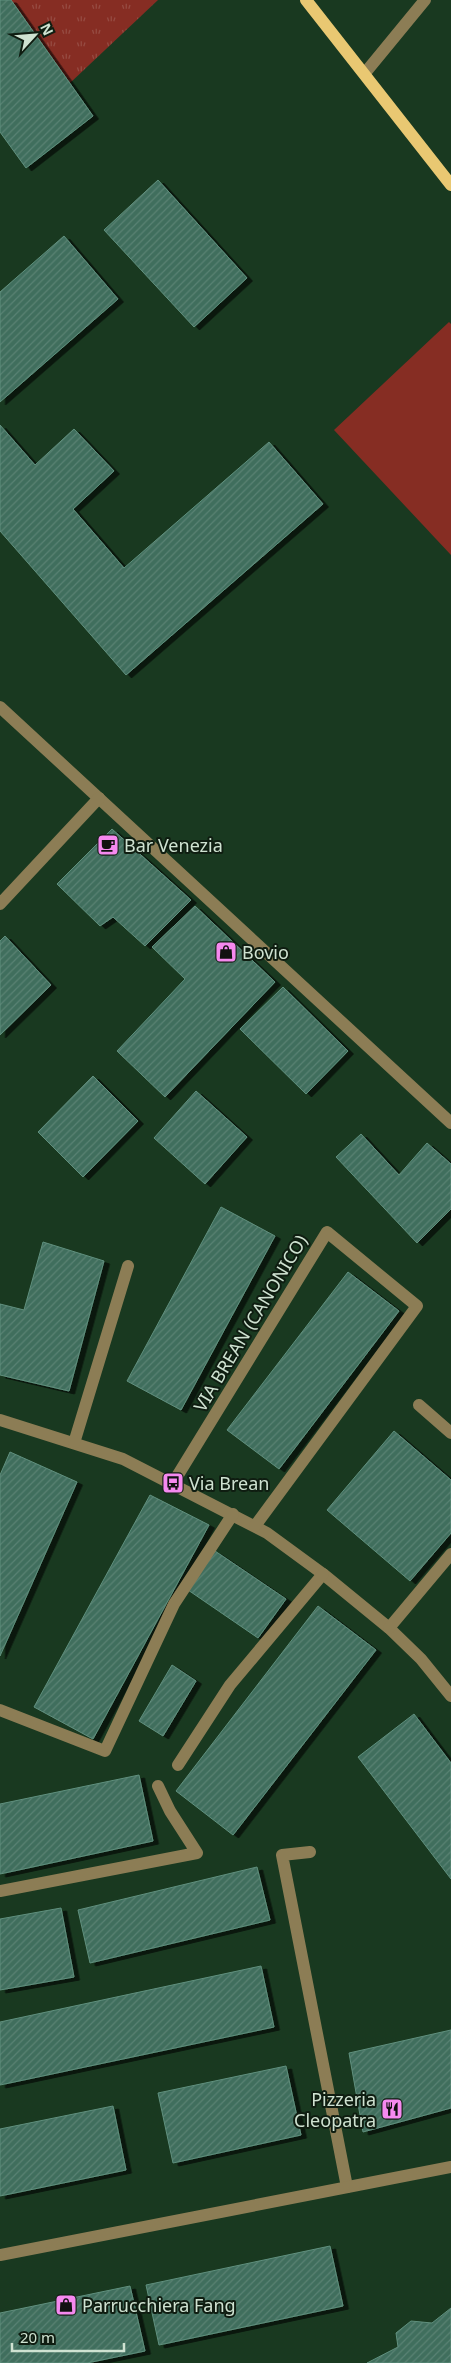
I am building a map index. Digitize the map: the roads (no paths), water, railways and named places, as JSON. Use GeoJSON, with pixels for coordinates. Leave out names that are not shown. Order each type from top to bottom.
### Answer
{"type":"FeatureCollection","features":[{"type":"Feature","properties":{"kind":"main road"},"geometry":{"type":"LineString","coordinates":[[306,0],[365,72],[451,185]]}},
{"type":"Feature","properties":{"kind":"street"},"geometry":{"type":"LineString","coordinates":[[365,72],[425,0]]}},
{"type":"Feature","properties":{"kind":"street"},"geometry":{"type":"LineString","coordinates":[[0,707],[451,1122]]}},
{"type":"Feature","properties":{"kind":"street"},"geometry":{"type":"LineString","coordinates":[[0,904],[99,798]]}},
{"type":"Feature","properties":{"kind":"street","name":"VIA BREAN (CANONICO)"},"geometry":{"type":"LineString","coordinates":[[173,1483],[327,1232],[417,1306],[255,1526]]}},
{"type":"Feature","properties":{"kind":"street"},"geometry":{"type":"LineString","coordinates":[[74,1443],[128,1266]]}},
{"type":"Feature","properties":{"kind":"street"},"geometry":{"type":"LineString","coordinates":[[419,1404],[451,1433]]}},
{"type":"Feature","properties":{"kind":"street"},"geometry":{"type":"LineString","coordinates":[[0,1420],[124,1459],[255,1526],[323,1574],[389,1628],[421,1659],[451,1696]]}},
{"type":"Feature","properties":{"kind":"street"},"geometry":{"type":"LineString","coordinates":[[0,1710],[104,1751],[174,1604],[233,1514]]}},
{"type":"Feature","properties":{"kind":"street"},"geometry":{"type":"LineString","coordinates":[[389,1628],[451,1554]]}},
{"type":"Feature","properties":{"kind":"street"},"geometry":{"type":"LineString","coordinates":[[178,1766],[230,1685],[323,1574]]}},
{"type":"Feature","properties":{"kind":"street"},"geometry":{"type":"LineString","coordinates":[[0,1891],[197,1853],[170,1811],[158,1786]]}},
{"type":"Feature","properties":{"kind":"street"},"geometry":{"type":"LineString","coordinates":[[310,1852],[282,1855],[347,2187]]}},
{"type":"Feature","properties":{"kind":"street"},"geometry":{"type":"LineString","coordinates":[[0,2255],[451,2167]]}},
{"type":"Feature","properties":{"kind":"place","name":"Bar Venezia"},"geometry":{"type":"Point","coordinates":[108,845]}},
{"type":"Feature","properties":{"kind":"place","name":"Bovio"},"geometry":{"type":"Point","coordinates":[226,952]}},
{"type":"Feature","properties":{"kind":"place","name":"Via Brean"},"geometry":{"type":"Point","coordinates":[173,1483]}},
{"type":"Feature","properties":{"kind":"place","name":"Pizzeria Cleopatra"},"geometry":{"type":"Point","coordinates":[392,2109]}},
{"type":"Feature","properties":{"kind":"place","name":"Parrucchiera Fang"},"geometry":{"type":"Point","coordinates":[66,2305]}}]}
